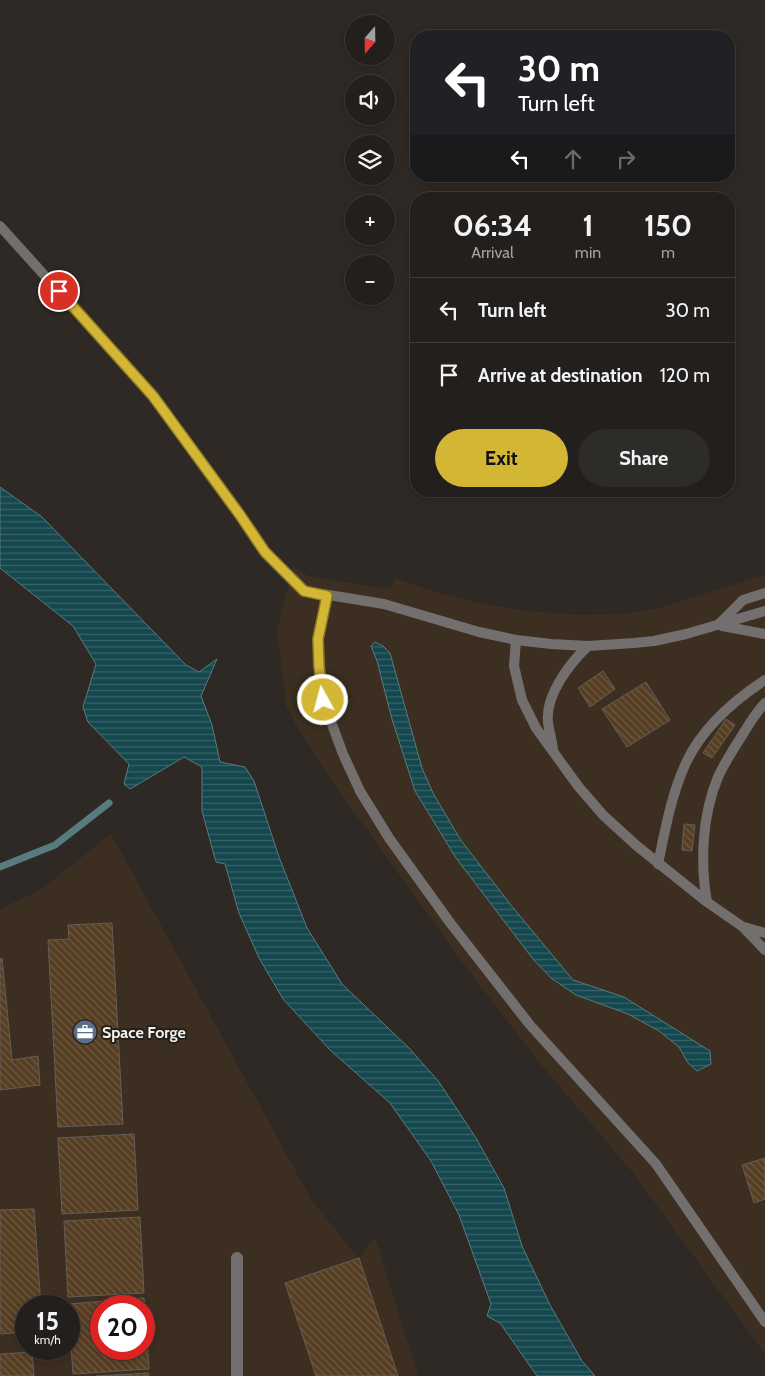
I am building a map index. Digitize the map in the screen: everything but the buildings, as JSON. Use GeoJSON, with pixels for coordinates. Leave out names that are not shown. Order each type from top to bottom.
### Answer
{"type":"FeatureCollection","features":[{"type":"Feature","properties":{"kind":"street"},"geometry":{"type":"LineString","coordinates":[[237,1258],[237,1376]]}},
{"type":"Feature","properties":{"kind":"lane"},"geometry":{"type":"LineString","coordinates":[[0,226],[153,396],[265,552],[304,591],[384,604],[479,632],[516,640],[588,646],[654,641],[686,634],[765,611]]}},
{"type":"Feature","properties":{"kind":"lane"},"geometry":{"type":"LineString","coordinates":[[718,625],[743,600],[765,593]]}},
{"type":"Feature","properties":{"kind":"lane"},"geometry":{"type":"LineString","coordinates":[[327,596],[318,639],[323,700],[343,754],[360,791],[389,838],[451,924],[530,1025],[656,1164],[765,1322]]}},
{"type":"Feature","properties":{"kind":"lane"},"geometry":{"type":"LineString","coordinates":[[718,625],[765,634]]}},
{"type":"Feature","properties":{"kind":"lane"},"geometry":{"type":"LineString","coordinates":[[516,640],[514,666],[522,700],[536,728],[578,786],[603,815],[658,864],[707,902],[743,926],[765,933]]}},
{"type":"Feature","properties":{"kind":"lane"},"geometry":{"type":"LineString","coordinates":[[554,752],[547,721],[550,702],[563,676],[588,646]]}},
{"type":"Feature","properties":{"kind":"lane"},"geometry":{"type":"LineString","coordinates":[[658,864],[675,792],[685,765],[695,746],[726,709],[738,698],[765,680]]}},
{"type":"Feature","properties":{"kind":"lane"},"geometry":{"type":"LineString","coordinates":[[707,902],[703,864],[705,834],[718,779],[728,756],[765,703]]}},
{"type":"Feature","properties":{"kind":"lane"},"geometry":{"type":"LineString","coordinates":[[743,926],[761,948],[765,950]]}},
{"type":"Feature","properties":{"kind":"shaded area"},"geometry":{"type":"Polygon","coordinates":[[[293,567],[310,577],[391,589],[395,578],[442,594],[483,604],[527,611],[579,615],[622,614],[659,608],[765,575],[765,1354],[634,1174],[543,1067],[471,974],[336,787],[295,723],[286,705],[277,630],[293,567]]]}},
{"type":"Feature","properties":{"kind":"shaded area"},"geometry":{"type":"Polygon","coordinates":[[[111,834],[311,1199],[358,1258],[375,1237],[418,1376],[0,1376],[0,909],[42,889],[111,834]]]}},
{"type":"Feature","properties":{"kind":"water"},"geometry":{"type":"Polygon","coordinates":[[[0,487],[42,517],[186,665],[199,672],[217,659],[201,696],[212,725],[220,762],[245,767],[254,781],[279,857],[307,928],[342,984],[409,1048],[439,1082],[476,1138],[504,1188],[522,1246],[550,1305],[582,1361],[595,1376],[537,1376],[500,1323],[487,1316],[491,1304],[459,1215],[431,1161],[390,1103],[330,1050],[283,999],[259,958],[239,913],[225,864],[216,862],[202,811],[202,767],[184,757],[130,789],[124,784],[129,764],[88,722],[83,707],[96,664],[73,626],[0,568],[0,487]]]}},
{"type":"Feature","properties":{"kind":"water"},"geometry":{"type":"Polygon","coordinates":[[[375,642],[383,646],[390,653],[422,768],[433,793],[460,839],[510,904],[573,980],[624,997],[710,1051],[711,1064],[697,1071],[688,1063],[679,1047],[659,1031],[628,1014],[576,995],[551,978],[533,959],[456,858],[415,791],[371,646],[375,642]]]}},
{"type":"Feature","properties":{"kind":"waterway"},"geometry":{"type":"LineString","coordinates":[[0,867],[55,845],[109,803]]}},
{"type":"Feature","properties":{"kind":"place","name":"Space Forge"},"geometry":{"type":"Point","coordinates":[85,1032]}},
{"type":"Feature","properties":{"kind":"route"},"geometry":{"type":"LineString","coordinates":[[59,291],[153,396],[265,552],[304,591],[327,596],[318,639],[323,700]]}}]}
